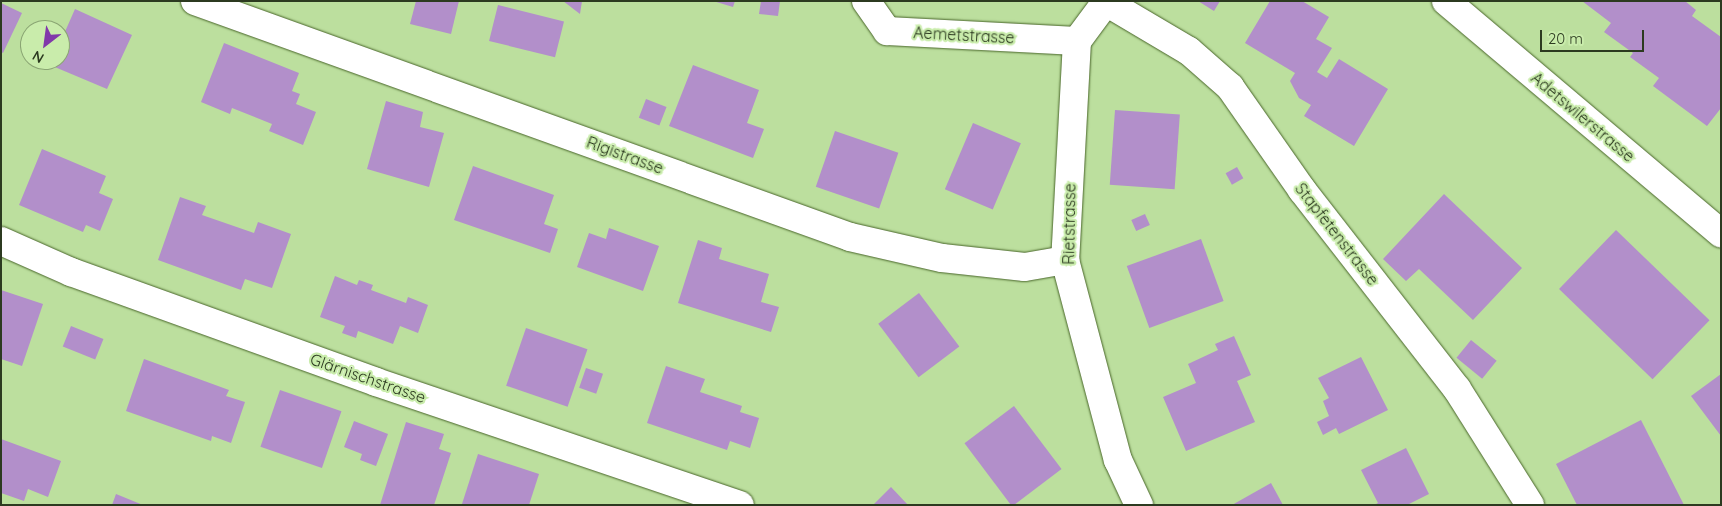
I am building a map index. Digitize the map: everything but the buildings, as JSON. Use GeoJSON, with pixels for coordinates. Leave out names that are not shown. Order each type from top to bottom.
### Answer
{"type":"FeatureCollection","features":[{"type":"Feature","properties":{"kind":"street","name":"Rigistrasse"},"geometry":{"type":"LineString","coordinates":[[195,1],[850,237],[942,258],[1025,267],[1065,260]]}},
{"type":"Feature","properties":{"kind":"street","name":"Aemetstrasse"},"geometry":{"type":"LineString","coordinates":[[866,1],[887,31],[1077,41]]}},
{"type":"Feature","properties":{"kind":"street","name":"Adetswilerstrasse"},"geometry":{"type":"LineString","coordinates":[[1446,1],[1721,233]]}},
{"type":"Feature","properties":{"kind":"street"},"geometry":{"type":"LineString","coordinates":[[1077,41],[1105,2]]}},
{"type":"Feature","properties":{"kind":"street","name":"Stapfetenstrasse"},"geometry":{"type":"LineString","coordinates":[[1105,2],[1189,51],[1230,87],[1302,190],[1457,389],[1530,505]]}},
{"type":"Feature","properties":{"kind":"street","name":"Rietstrasse"},"geometry":{"type":"LineString","coordinates":[[1077,41],[1065,260],[1118,460],[1139,505]]}},
{"type":"Feature","properties":{"kind":"street","name":"Glärnischstrasse"},"geometry":{"type":"LineString","coordinates":[[1,241],[71,272],[376,382],[740,505]]}}]}
